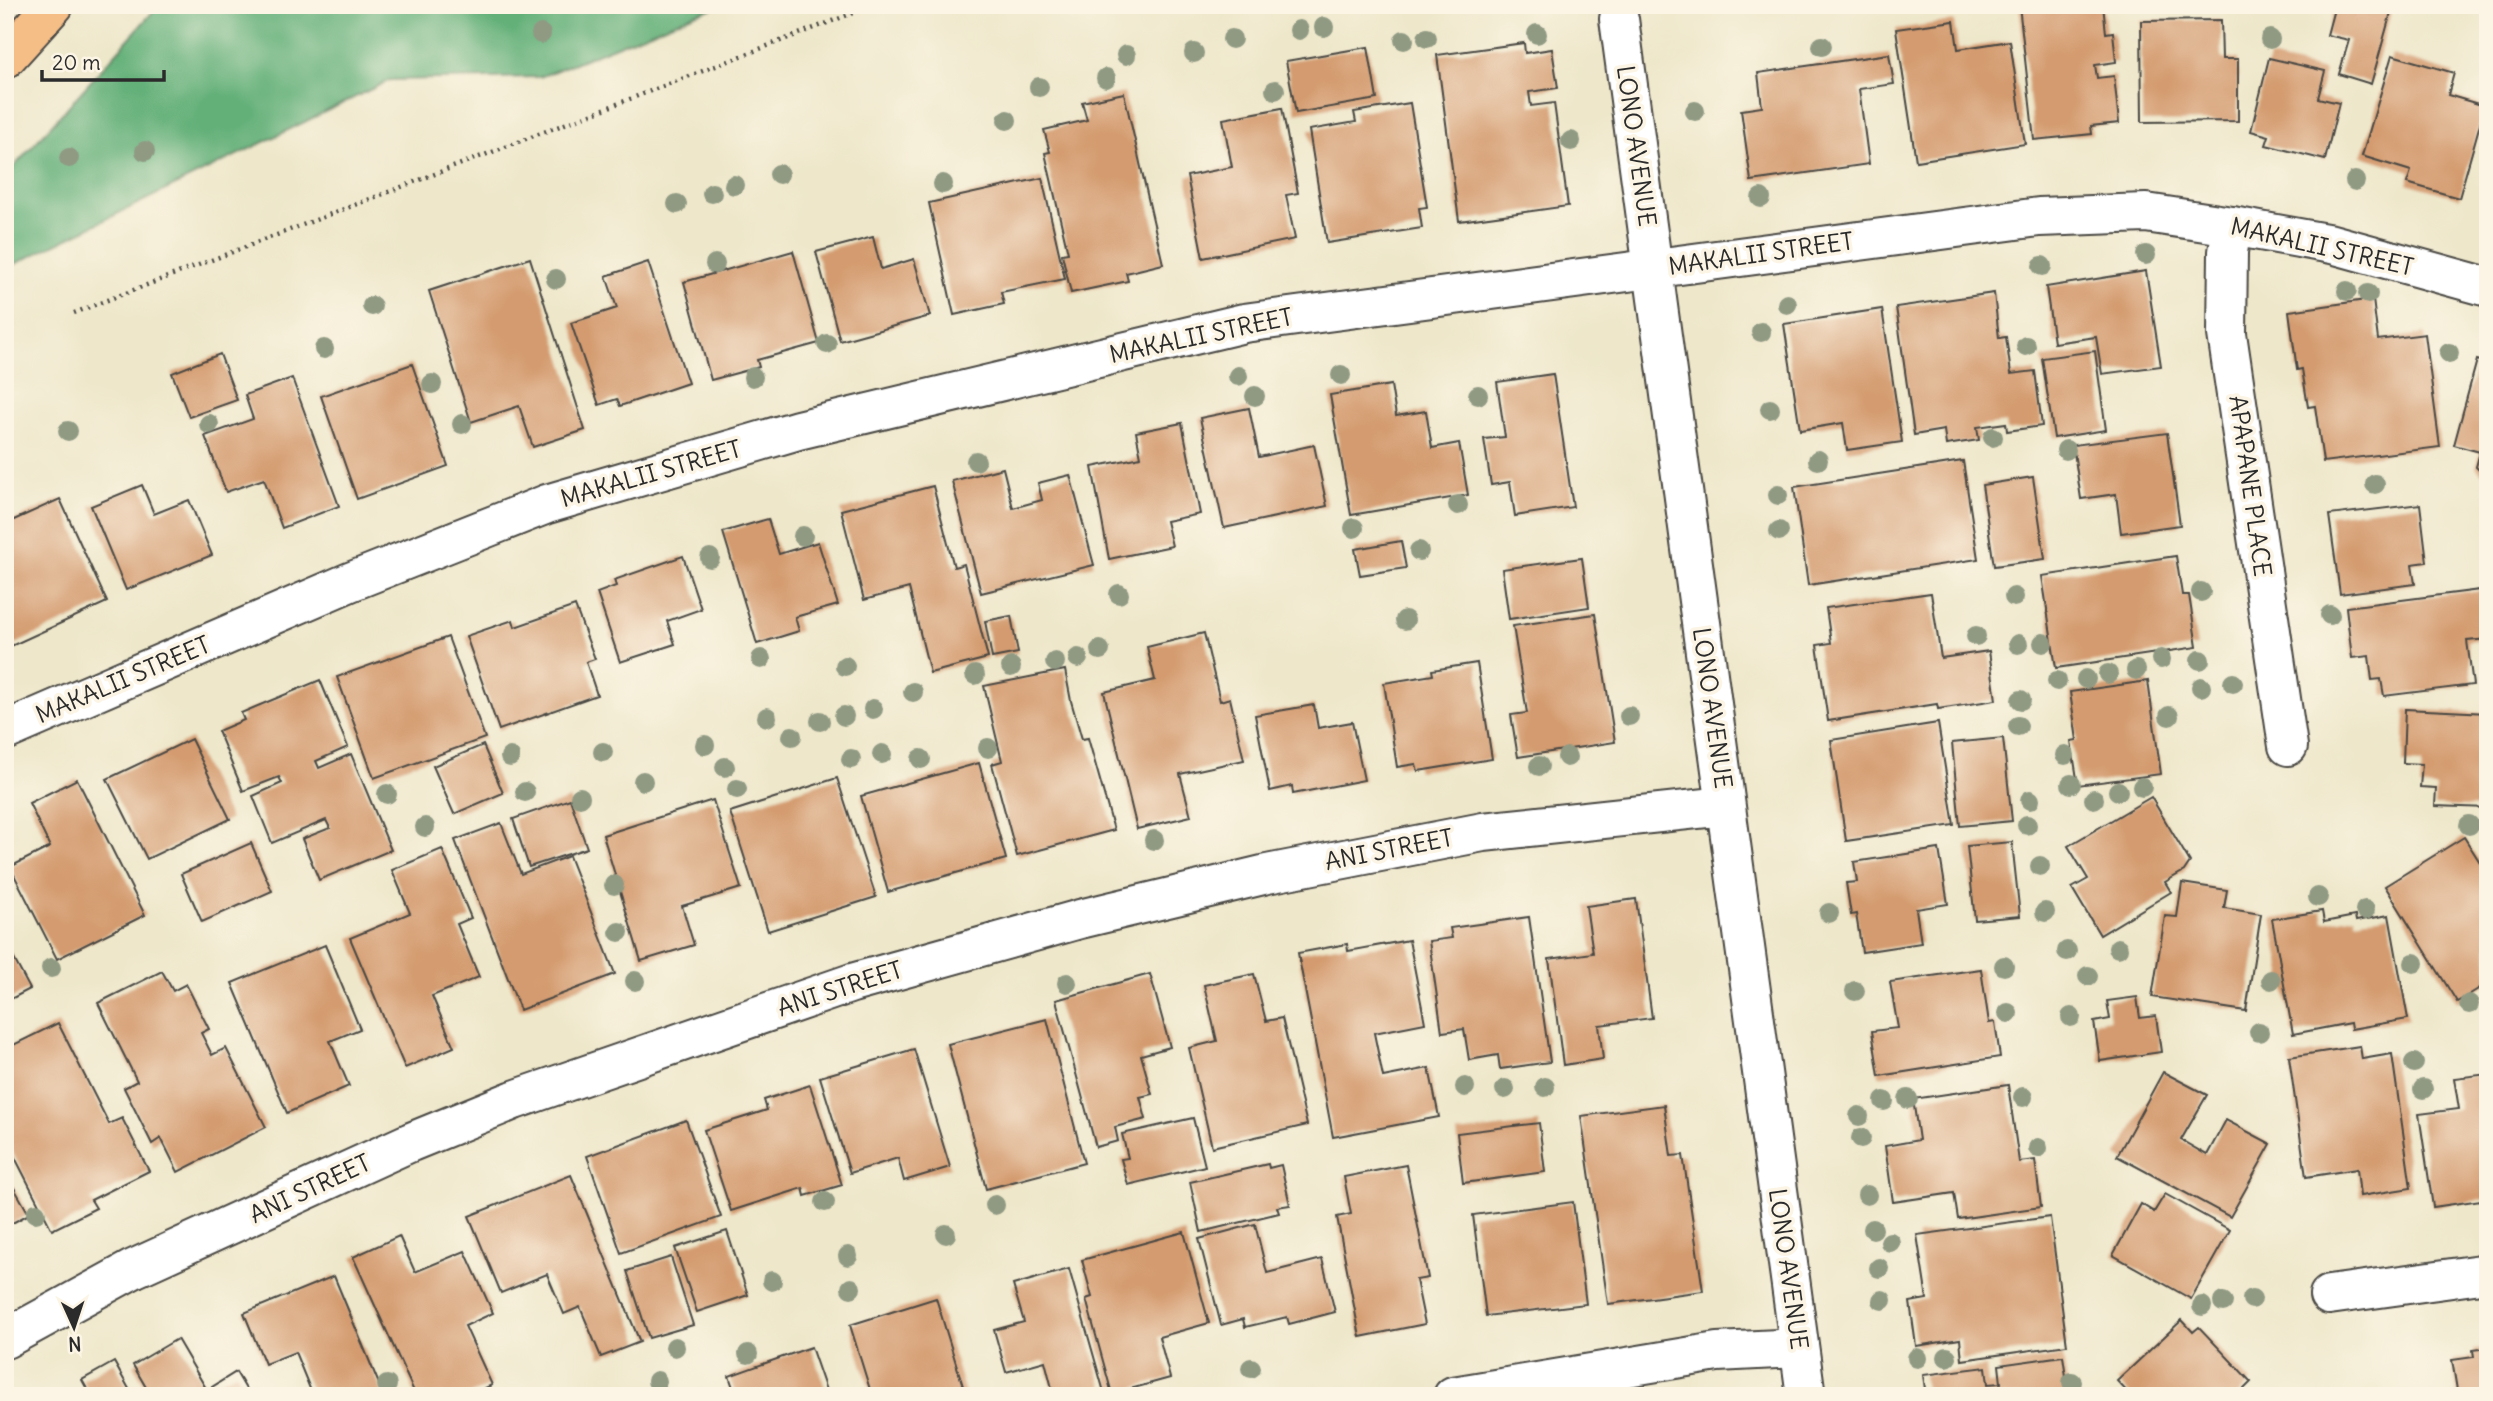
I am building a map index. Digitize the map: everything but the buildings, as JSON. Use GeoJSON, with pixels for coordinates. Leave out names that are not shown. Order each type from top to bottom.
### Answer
{"type":"FeatureCollection","features":[{"type":"Feature","properties":{"kind":"main road"},"geometry":{"type":"LineString","coordinates":[[5,59],[54,5]]}},
{"type":"Feature","properties":{"kind":"street","name":"LONO AVENUE"},"geometry":{"type":"LineString","coordinates":[[1619,19],[1806,1396]]}},
{"type":"Feature","properties":{"kind":"street","name":"MAKALII STREET"},"geometry":{"type":"LineString","coordinates":[[5,731],[350,582],[547,504],[798,430],[1244,323],[2039,217],[2146,213],[2332,244],[2488,287]]}},
{"type":"Feature","properties":{"kind":"street","name":"APAPANE PLACE"},"geometry":{"type":"LineString","coordinates":[[2232,226],[2228,252],[2227,334],[2288,746]]}},
{"type":"Feature","properties":{"kind":"street","name":"ANI STREET"},"geometry":{"type":"LineString","coordinates":[[5,1339],[133,1269],[411,1142],[514,1100],[852,983],[1080,919],[1267,874],[1483,832],[1725,806]]}},
{"type":"Feature","properties":{"kind":"street"},"geometry":{"type":"LineString","coordinates":[[2329,1295],[2488,1273]]}},
{"type":"Feature","properties":{"kind":"street"},"geometry":{"type":"LineString","coordinates":[[1453,1396],[1717,1352],[1799,1348]]}},
{"type":"Feature","properties":{"kind":"path"},"geometry":{"type":"LineString","coordinates":[[74,313],[874,5]]}},
{"type":"Feature","properties":{"kind":"green space"},"geometry":{"type":"Polygon","coordinates":[[[159,5],[723,5],[540,77],[390,80],[5,269],[5,177],[159,5]]]}}]}
